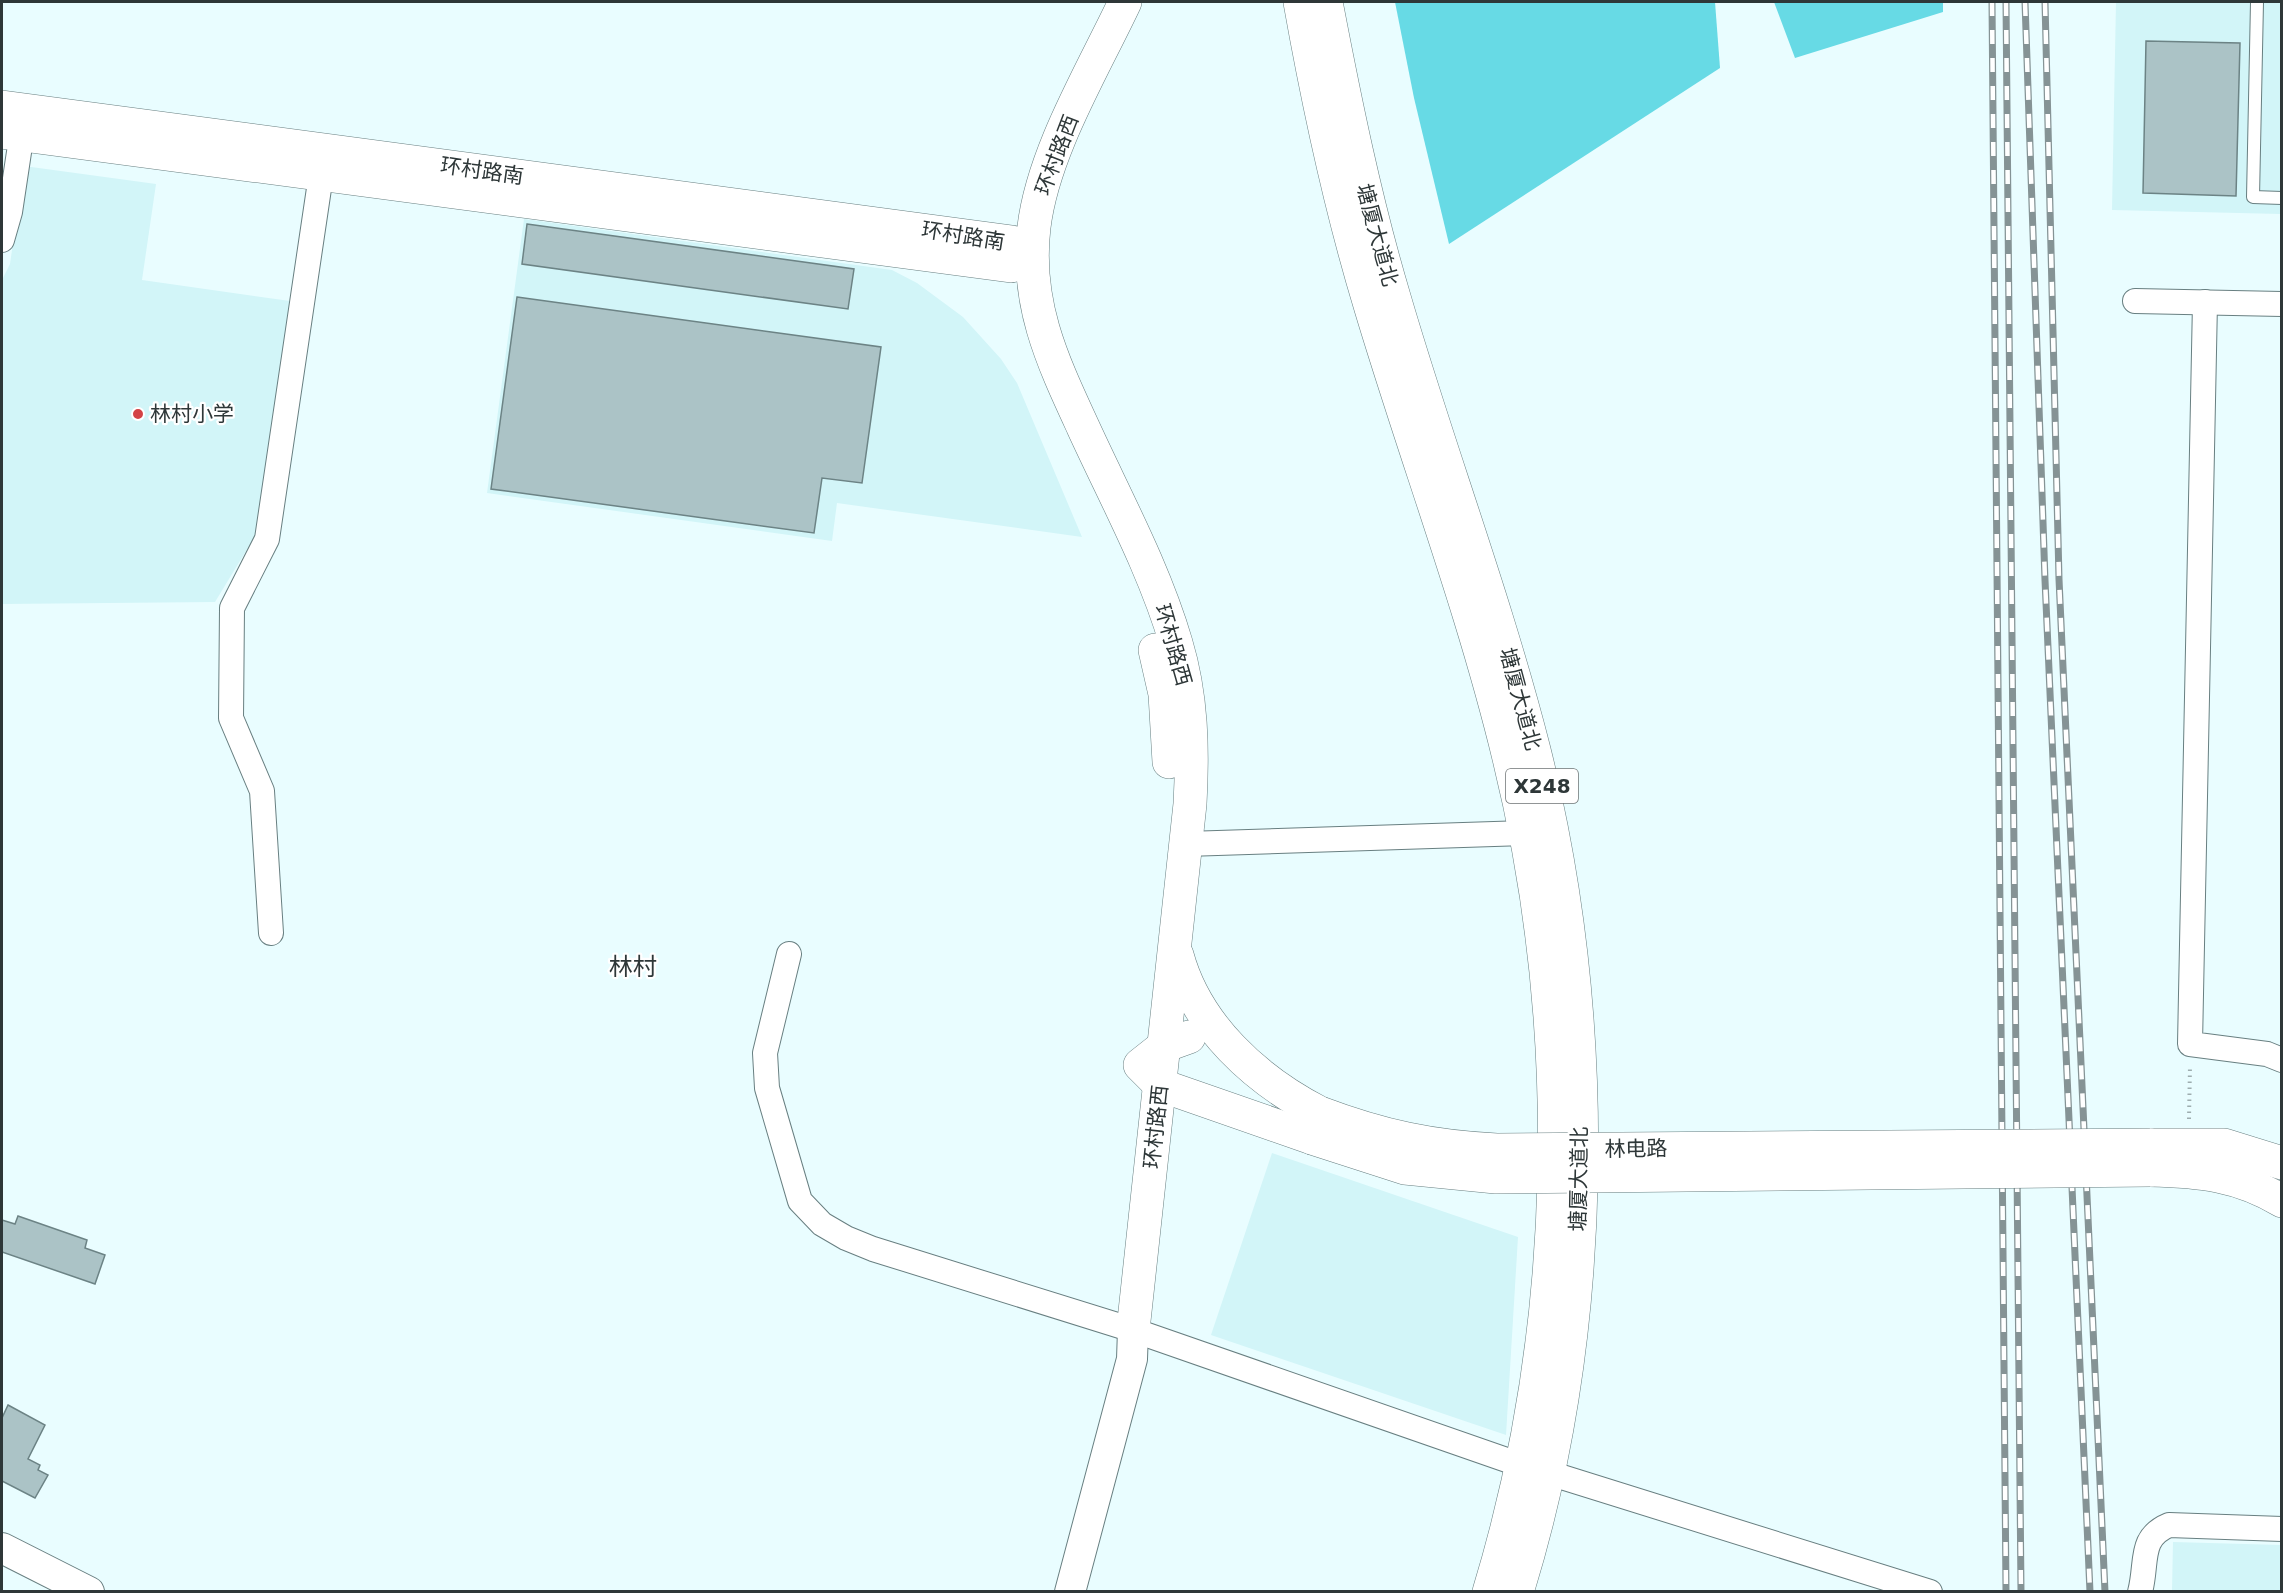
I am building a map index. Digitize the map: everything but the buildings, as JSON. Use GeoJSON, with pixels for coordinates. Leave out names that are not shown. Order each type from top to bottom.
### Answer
{"type":"FeatureCollection","features":[{"type":"Feature","properties":{"kind":"main road","name":"环村路西"},"geometry":{"type":"LineString","coordinates":[[1101,2],[1036,140],[1021,183],[1017,320],[1031,362],[1136,596],[1154,646],[1165,694],[1170,746],[1167,802],[1168,1066]]}},
{"type":"Feature","properties":{"kind":"main road","name":"环村路西"},"geometry":{"type":"LineString","coordinates":[[1125,2],[1056,148],[1018,256],[1052,358],[1157,590],[1176,643],[1188,693],[1193,748],[1175,946],[1168,1066],[1118,1280],[1133,1330]]}},
{"type":"Feature","properties":{"kind":"main road","name":"塘厦大道北"},"geometry":{"type":"LineString","coordinates":[[1300,2],[1342,201],[1368,300],[1484,664],[1510,759],[1544,948],[1552,1030],[1555,1122],[1553,1205],[1535,1469],[1517,1592]]}},
{"type":"Feature","properties":{"kind":"main road","name":"塘厦大道北"},"geometry":{"type":"LineString","coordinates":[[1326,2],[1357,154],[1390,283],[1509,657],[1535,754],[1556,856],[1571,946],[1578,1041],[1580,1205],[1573,1311],[1535,1469],[1502,1549],[1489,1592]]}},
{"type":"Feature","properties":{"kind":"main road","name":"环村路南"},"geometry":{"type":"LineString","coordinates":[[12,121],[1018,256]]}},
{"type":"Feature","properties":{"kind":"main road","name":"环村路南"},"geometry":{"type":"LineString","coordinates":[[12,121],[321,175],[1018,256]]}},
{"type":"Feature","properties":{"kind":"main road","name":"林电路"},"geometry":{"type":"LineString","coordinates":[[1175,946],[1183,979],[1200,1010],[1257,1074],[1286,1096],[1316,1126]]}},
{"type":"Feature","properties":{"kind":"main road"},"geometry":{"type":"LineString","coordinates":[[1168,1066],[1207,1036],[1228,1044]]}},
{"type":"Feature","properties":{"kind":"main road","name":"林电路"},"geometry":{"type":"LineString","coordinates":[[1168,1066],[1316,1126],[1405,1168],[1496,1177],[2150,1157]]}},
{"type":"Feature","properties":{"kind":"main road"},"geometry":{"type":"LineString","coordinates":[[2150,1157],[2188,1145],[2224,1144],[2282,1163]]}},
{"type":"Feature","properties":{"kind":"main road"},"geometry":{"type":"LineString","coordinates":[[2150,1157],[2218,1174],[2264,1190],[2282,1201]]}},
{"type":"Feature","properties":{"kind":"street"},"geometry":{"type":"LineString","coordinates":[[2,240],[10,212],[12,121]]}},
{"type":"Feature","properties":{"kind":"street"},"geometry":{"type":"LineString","coordinates":[[271,933],[262,791],[231,718],[232,609],[267,539],[321,175]]}},
{"type":"Feature","properties":{"kind":"street"},"geometry":{"type":"LineString","coordinates":[[2135,301],[2282,304]]}},
{"type":"Feature","properties":{"kind":"street"},"geometry":{"type":"LineString","coordinates":[[2205,302],[2190,1044],[2267,1054],[2282,1060]]}},
{"type":"Feature","properties":{"kind":"street"},"geometry":{"type":"LineString","coordinates":[[1186,844],[1525,833]]}},
{"type":"Feature","properties":{"kind":"street"},"geometry":{"type":"LineString","coordinates":[[789,954],[765,1053],[767,1088],[800,1201],[822,1224],[846,1238],[873,1249],[1133,1330],[1535,1469],[1930,1592]]}},
{"type":"Feature","properties":{"kind":"street","name":"环村路西"},"geometry":{"type":"LineString","coordinates":[[1070,1592],[1132,1359],[1133,1330]]}},
{"type":"Feature","properties":{"kind":"street"},"geometry":{"type":"LineString","coordinates":[[2140,1592],[2148,1541],[2155,1531],[2169,1525],[2282,1529]]}},
{"type":"Feature","properties":{"kind":"street"},"geometry":{"type":"LineString","coordinates":[[2,1548],[89,1592]]}},
{"type":"Feature","properties":{"kind":"lane"},"geometry":{"type":"LineString","coordinates":[[2257,2],[2253,197],[2282,198]]}},
{"type":"Feature","properties":{"kind":"path"},"geometry":{"type":"LineString","coordinates":[[2188,1145],[2190,1044]]}},
{"type":"Feature","properties":{"kind":"shaded area"},"geometry":{"type":"Polygon","coordinates":[[[1395,2],[1715,2],[1720,68],[1449,244],[1414,98],[1395,2]]]}},
{"type":"Feature","properties":{"kind":"shaded area"},"geometry":{"type":"Polygon","coordinates":[[[1774,2],[1943,2],[1943,12],[1795,58],[1774,2]]]}},
{"type":"Feature","properties":{"kind":"shaded area"},"geometry":{"type":"Polygon","coordinates":[[[2116,2],[2281,2],[2281,214],[2112,210],[2116,2]]]}},
{"type":"Feature","properties":{"kind":"shaded area","name":"林村小学"},"geometry":{"type":"Polygon","coordinates":[[[24,166],[156,184],[142,280],[290,301],[260,528],[215,602],[2,604],[2,280],[10,264],[24,166]]]}},
{"type":"Feature","properties":{"kind":"shaded area"},"geometry":{"type":"Polygon","coordinates":[[[524,219],[892,270],[917,283],[963,317],[1001,359],[1017,383],[1082,537],[837,503],[832,541],[487,493],[524,219]]]}},
{"type":"Feature","properties":{"kind":"shaded area"},"geometry":{"type":"Polygon","coordinates":[[[1272,1153],[1518,1237],[1506,1435],[1211,1335],[1272,1153]]]}},
{"type":"Feature","properties":{"kind":"shaded area"},"geometry":{"type":"Polygon","coordinates":[[[2173,1542],[2281,1545],[2281,1591],[2172,1591],[2173,1542]]]}},
{"type":"Feature","properties":{"kind":"railway"},"geometry":{"type":"LineString","coordinates":[[1992,2],[2006,1592]]}},
{"type":"Feature","properties":{"kind":"railway"},"geometry":{"type":"LineString","coordinates":[[2006,2],[2021,1592]]}},
{"type":"Feature","properties":{"kind":"railway"},"geometry":{"type":"LineString","coordinates":[[2025,2],[2045,580],[2090,1592]]}},
{"type":"Feature","properties":{"kind":"railway"},"geometry":{"type":"LineString","coordinates":[[2045,2],[2059,579],[2105,1592]]}},
{"type":"Feature","properties":{"kind":"place","name":"林村小学"},"geometry":{"type":"Point","coordinates":[138,414]}},
{"type":"Feature","properties":{"kind":"district","name":"林村"},"geometry":{"type":"Point","coordinates":[633,967]}}]}
